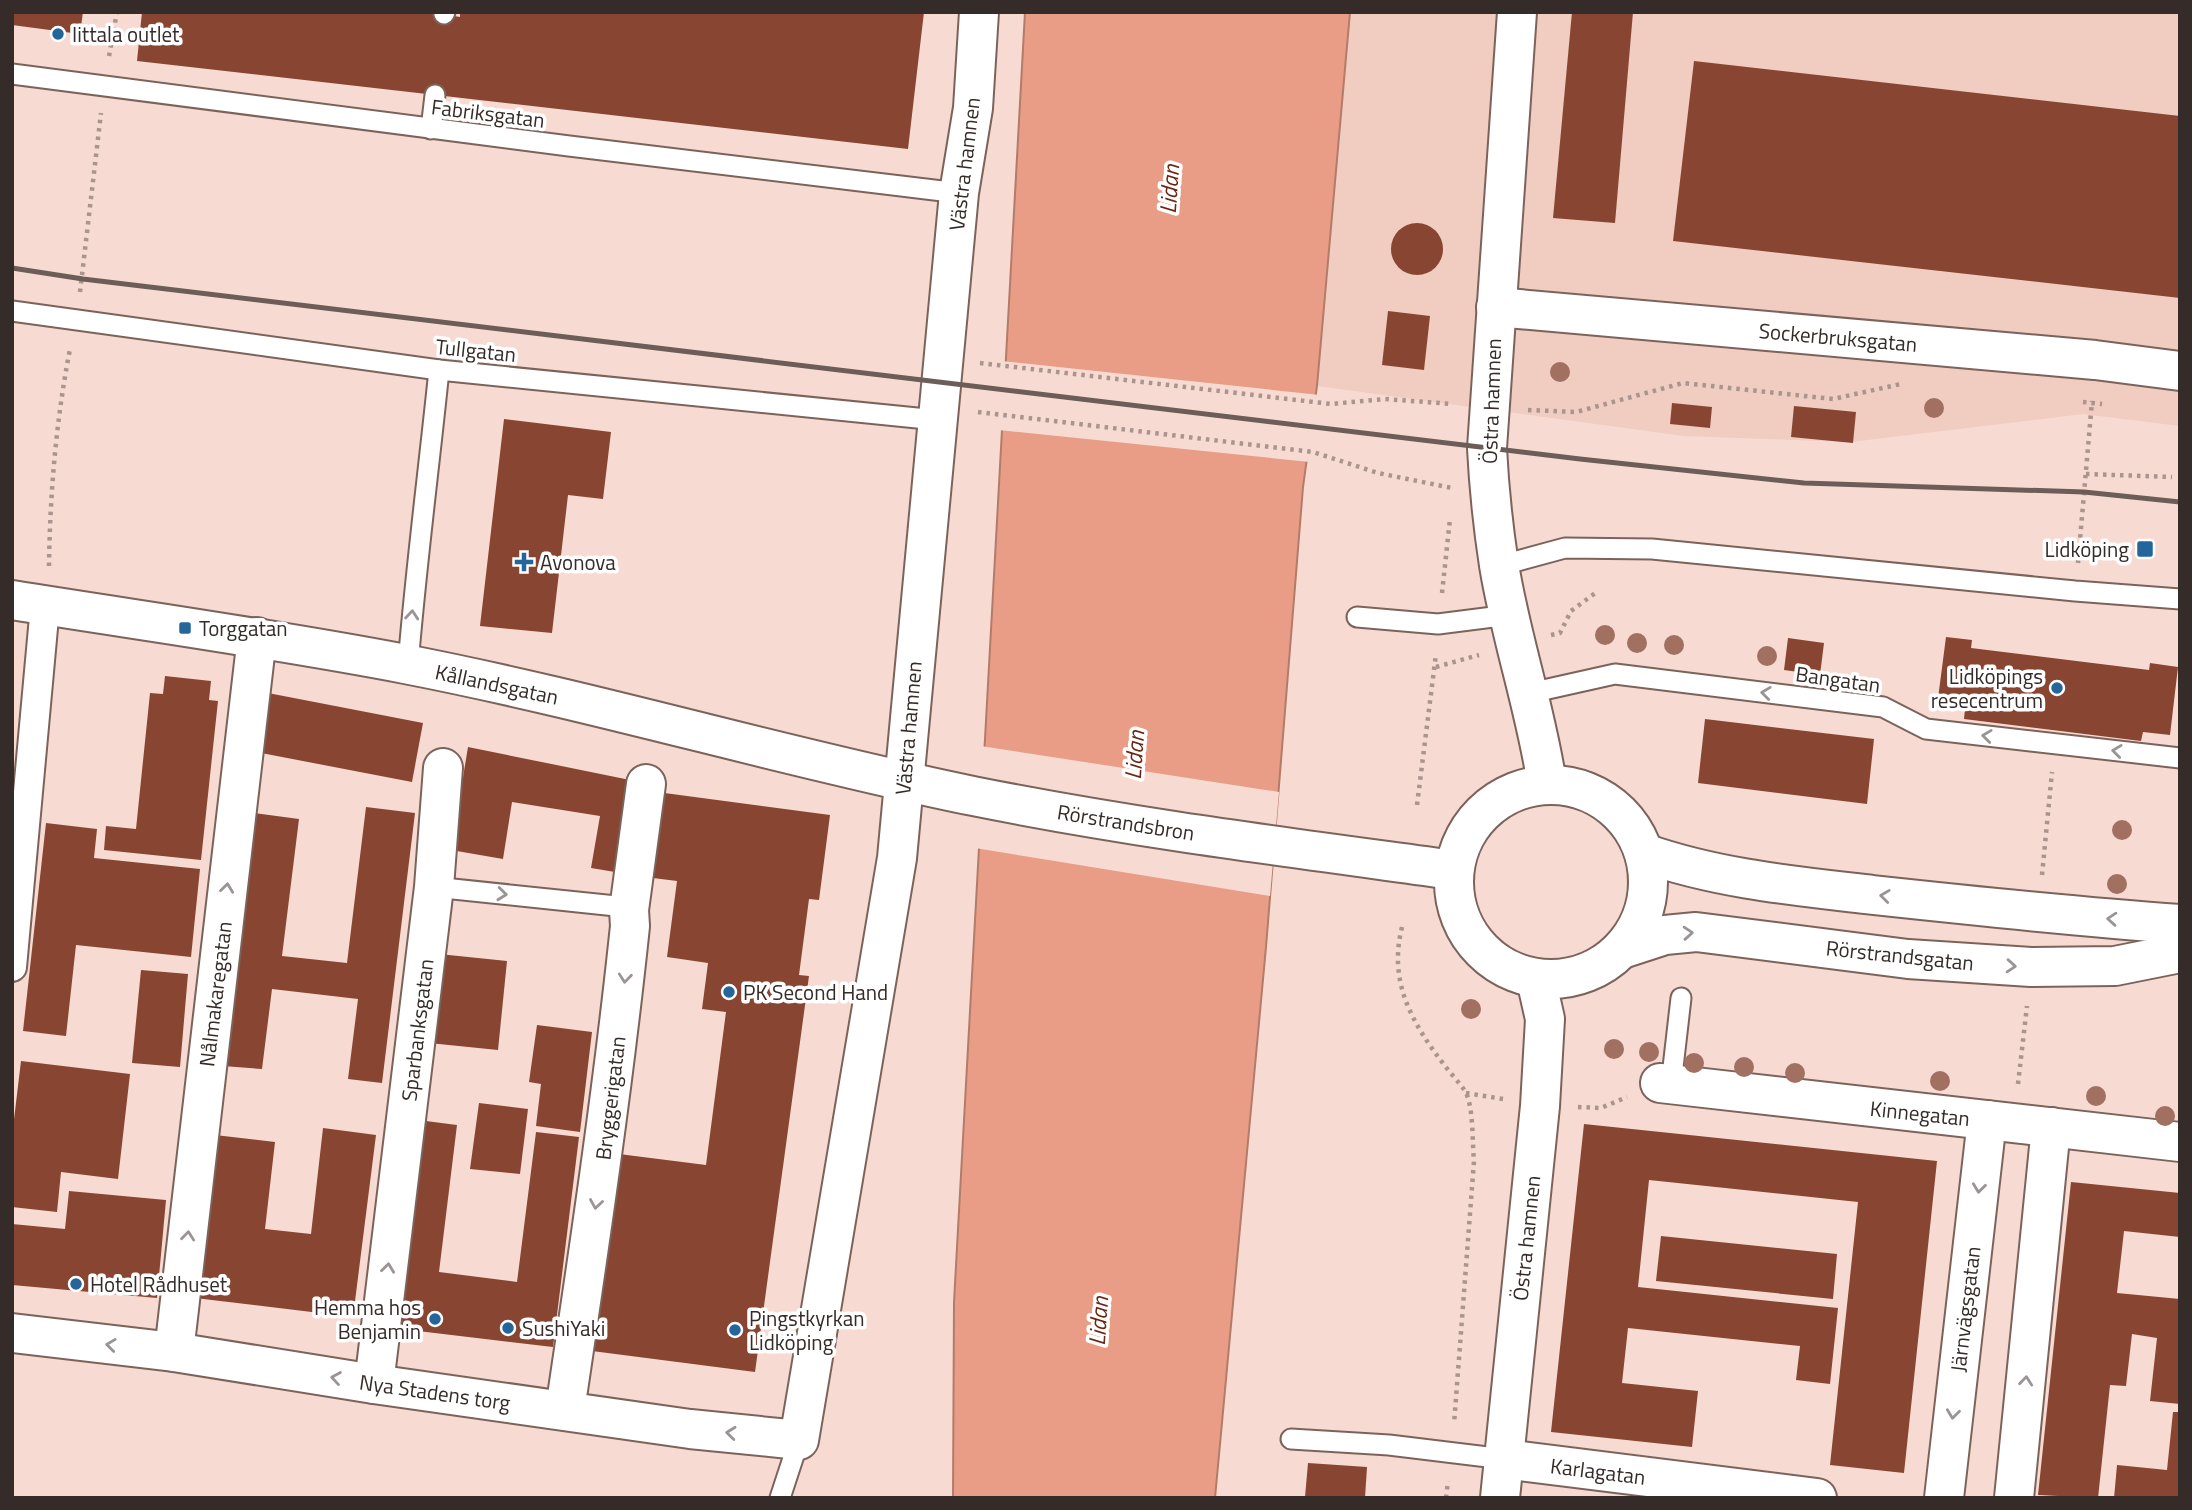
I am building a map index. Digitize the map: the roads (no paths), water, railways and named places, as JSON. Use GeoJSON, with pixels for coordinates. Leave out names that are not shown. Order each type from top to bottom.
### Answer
{"type":"FeatureCollection","features":[{"type":"Feature","properties":{"kind":"street","name":"Västra hamnen"},"geometry":{"type":"LineString","coordinates":[[799,1440],[897,859],[902,781],[959,193],[973,108],[979,12]]}},
{"type":"Feature","properties":{"kind":"street","name":"Östra hamnen"},"geometry":{"type":"LineString","coordinates":[[1517,12],[1487,448],[1489,491],[1499,566],[1530,693],[1547,784]]}},
{"type":"Feature","properties":{"kind":"street","name":"Sockerbruksgatan"},"geometry":{"type":"LineString","coordinates":[[1496,307],[2095,360],[2180,371]]}},
{"type":"Feature","properties":{"kind":"street","name":"Kållandsgatan"},"geometry":{"type":"LineString","coordinates":[[28,603],[257,637],[408,664],[653,719],[902,781],[976,796]]}},
{"type":"Feature","properties":{"kind":"street"},"geometry":{"type":"LineString","coordinates":[[12,967],[28,603]]}},
{"type":"Feature","properties":{"kind":"street","name":"Nålmakaregatan"},"geometry":{"type":"LineString","coordinates":[[174,1352],[257,637]]}},
{"type":"Feature","properties":{"kind":"street","name":"Sparbanksgatan"},"geometry":{"type":"LineString","coordinates":[[374,1384],[434,887],[443,768]]}},
{"type":"Feature","properties":{"kind":"street","name":"Bryggerigatan"},"geometry":{"type":"LineString","coordinates":[[565,1410],[618,1039],[630,926],[629,910],[646,784]]}},
{"type":"Feature","properties":{"kind":"street"},"geometry":{"type":"LineString","coordinates":[[1547,784],[1579,788],[1607,802],[1630,824],[1644,853],[1648,878],[1646,904],[1637,928],[1622,949],[1608,962],[1592,971],[1564,978],[1536,979],[1507,970],[1483,952],[1465,928],[1455,900],[1454,870],[1464,837],[1485,810],[1514,792],[1547,784]]}},
{"type":"Feature","properties":{"kind":"street","name":"Rörstrandsbron"},"geometry":{"type":"LineString","coordinates":[[976,796],[1276,846],[1454,870]]}},
{"type":"Feature","properties":{"kind":"street"},"geometry":{"type":"LineString","coordinates":[[1644,853],[1669,862],[1733,877],[2038,914],[2180,924]]}},
{"type":"Feature","properties":{"kind":"street","name":"Rörstrandsgatan"},"geometry":{"type":"LineString","coordinates":[[1622,949],[1665,935],[1696,932],[1908,959],[2031,967],[2115,966],[2180,953]]}},
{"type":"Feature","properties":{"kind":"street","name":"Östra hamnen"},"geometry":{"type":"LineString","coordinates":[[1500,1498],[1540,1105],[1545,1019],[1536,979]]}},
{"type":"Feature","properties":{"kind":"street","name":"Kinnegatan"},"geometry":{"type":"LineString","coordinates":[[1666,1084],[2180,1142]]}},
{"type":"Feature","properties":{"kind":"street","name":"Järnvägsgatan"},"geometry":{"type":"LineString","coordinates":[[1944,1498],[1987,1120]]}},
{"type":"Feature","properties":{"kind":"street"},"geometry":{"type":"LineString","coordinates":[[2014,1498],[2051,1127]]}},
{"type":"Feature","properties":{"kind":"street","name":"Nya Stadens torg"},"geometry":{"type":"LineString","coordinates":[[12,1333],[174,1352],[374,1384],[690,1429],[799,1440]]}},
{"type":"Feature","properties":{"kind":"street","name":"Karlagatan"},"geometry":{"type":"LineString","coordinates":[[1504,1459],[1816,1498]]}},
{"type":"Feature","properties":{"kind":"lane","name":"Fabriksgatan"},"geometry":{"type":"LineString","coordinates":[[12,74],[431,129],[959,193]]}},
{"type":"Feature","properties":{"kind":"lane"},"geometry":{"type":"LineString","coordinates":[[431,129],[435,95]]}},
{"type":"Feature","properties":{"kind":"lane","name":"Tullgatan"},"geometry":{"type":"LineString","coordinates":[[12,311],[439,370],[937,420]]}},
{"type":"Feature","properties":{"kind":"lane"},"geometry":{"type":"LineString","coordinates":[[408,664],[416,565],[439,370]]}},
{"type":"Feature","properties":{"kind":"lane"},"geometry":{"type":"LineString","coordinates":[[1499,566],[1565,548],[1652,549],[2075,592],[2180,598]]}},
{"type":"Feature","properties":{"kind":"lane"},"geometry":{"type":"LineString","coordinates":[[1357,617],[1513,630]]}},
{"type":"Feature","properties":{"kind":"lane","name":"Bangatan"},"geometry":{"type":"LineString","coordinates":[[1530,693],[1615,674],[1883,707],[1926,729],[2180,758]]}},
{"type":"Feature","properties":{"kind":"lane"},"geometry":{"type":"LineString","coordinates":[[434,887],[616,906],[629,910]]}},
{"type":"Feature","properties":{"kind":"lane"},"geometry":{"type":"LineString","coordinates":[[1666,1084],[1681,998]]}},
{"type":"Feature","properties":{"kind":"lane"},"geometry":{"type":"LineString","coordinates":[[1291,1438],[1452,1451],[1504,1459]]}},
{"type":"Feature","properties":{"kind":"lane"},"geometry":{"type":"LineString","coordinates":[[780,1498],[799,1440]]}},
{"type":"Feature","properties":{"kind":"water","name":"Lidan"},"geometry":{"type":"Polygon","coordinates":[[[1025,12],[1350,12],[1317,386],[1303,487],[1266,947],[1215,1498],[953,1498],[954,1302],[1025,12]]]}},
{"type":"Feature","properties":{"kind":"railway"},"geometry":{"type":"LineString","coordinates":[[12,268],[83,279],[1580,459],[1804,483],[2084,492],[2180,502]]}},
{"type":"Feature","properties":{"kind":"place","name":"Iittala outlet"},"geometry":{"type":"Point","coordinates":[58,34]}},
{"type":"Feature","properties":{"kind":"place","name":"Lidköping"},"geometry":{"type":"Point","coordinates":[2145,549]}},
{"type":"Feature","properties":{"kind":"place","name":"Avonova"},"geometry":{"type":"Point","coordinates":[524,562]}},
{"type":"Feature","properties":{"kind":"place","name":"Torggatan"},"geometry":{"type":"Point","coordinates":[185,628]}},
{"type":"Feature","properties":{"kind":"place","name":"Lidköpings resecentrum"},"geometry":{"type":"Point","coordinates":[2057,688]}},
{"type":"Feature","properties":{"kind":"place","name":"PK Second Hand"},"geometry":{"type":"Point","coordinates":[729,992]}},
{"type":"Feature","properties":{"kind":"place","name":"Hotel Rådhuset"},"geometry":{"type":"Point","coordinates":[76,1284]}},
{"type":"Feature","properties":{"kind":"place","name":"Hemma hos Benjamin"},"geometry":{"type":"Point","coordinates":[435,1319]}},
{"type":"Feature","properties":{"kind":"place","name":"SushiYaki"},"geometry":{"type":"Point","coordinates":[508,1328]}},
{"type":"Feature","properties":{"kind":"place","name":"Pingstkyrkan Lidköping"},"geometry":{"type":"Point","coordinates":[735,1330]}}]}
